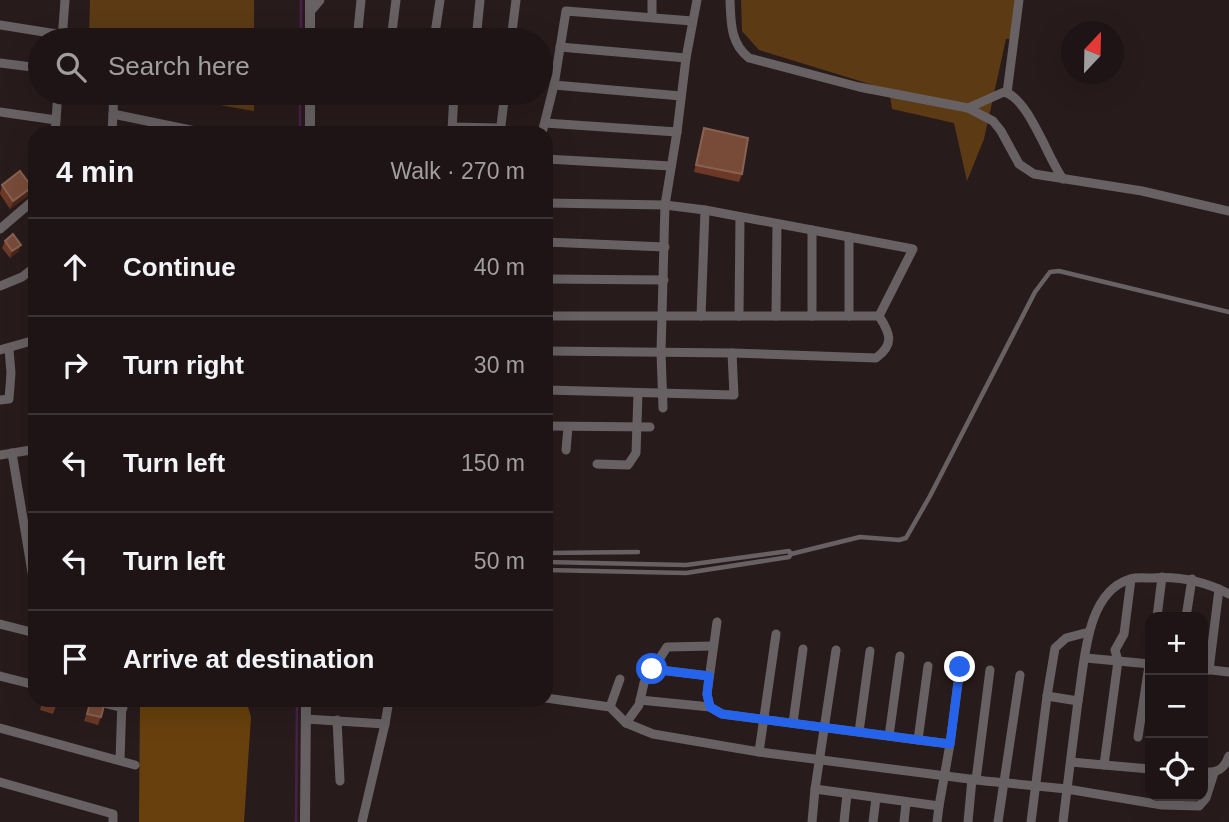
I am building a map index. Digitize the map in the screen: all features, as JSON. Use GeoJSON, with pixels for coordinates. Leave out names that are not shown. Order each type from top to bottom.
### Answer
{"type":"FeatureCollection","features":[{"type":"Feature","properties":{"kind":"street"},"geometry":{"type":"LineString","coordinates":[[63,28],[65,0]]}},
{"type":"Feature","properties":{"kind":"street"},"geometry":{"type":"LineString","coordinates":[[310,0],[310,28]]}},
{"type":"Feature","properties":{"kind":"street"},"geometry":{"type":"LineString","coordinates":[[310,12],[320,0]]}},
{"type":"Feature","properties":{"kind":"street"},"geometry":{"type":"LineString","coordinates":[[358,28],[361,0]]}},
{"type":"Feature","properties":{"kind":"street"},"geometry":{"type":"LineString","coordinates":[[392,28],[396,0]]}},
{"type":"Feature","properties":{"kind":"street"},"geometry":{"type":"LineString","coordinates":[[436,28],[440,0]]}},
{"type":"Feature","properties":{"kind":"street"},"geometry":{"type":"LineString","coordinates":[[477,28],[480,0]]}},
{"type":"Feature","properties":{"kind":"street"},"geometry":{"type":"LineString","coordinates":[[512,28],[516,0]]}},
{"type":"Feature","properties":{"kind":"street"},"geometry":{"type":"LineString","coordinates":[[652,0],[652,18]]}},
{"type":"Feature","properties":{"kind":"street"},"geometry":{"type":"LineString","coordinates":[[663,408],[661,352],[665,205],[685,58],[697,0]]}},
{"type":"Feature","properties":{"kind":"street"},"geometry":{"type":"LineString","coordinates":[[730,0],[732,32],[739,48],[749,58],[859,87],[968,108],[993,121],[1019,164],[1028,172],[1043,177],[1142,191],[1229,211]]}},
{"type":"Feature","properties":{"kind":"street"},"geometry":{"type":"LineString","coordinates":[[1007,93],[1019,0]]}},
{"type":"Feature","properties":{"kind":"street"},"geometry":{"type":"LineString","coordinates":[[553,89],[566,10],[692,21]]}},
{"type":"Feature","properties":{"kind":"street"},"geometry":{"type":"LineString","coordinates":[[0,25],[28,31]]}},
{"type":"Feature","properties":{"kind":"street"},"geometry":{"type":"LineString","coordinates":[[560,47],[685,58]]}},
{"type":"Feature","properties":{"kind":"street"},"geometry":{"type":"LineString","coordinates":[[0,63],[28,66]]}},
{"type":"Feature","properties":{"kind":"street"},"geometry":{"type":"LineString","coordinates":[[554,85],[681,96]]}},
{"type":"Feature","properties":{"kind":"street"},"geometry":{"type":"LineString","coordinates":[[968,108],[1007,93]]}},
{"type":"Feature","properties":{"kind":"street"},"geometry":{"type":"LineString","coordinates":[[1007,93],[1017,99],[1063,179]]}},
{"type":"Feature","properties":{"kind":"street"},"geometry":{"type":"LineString","coordinates":[[56,126],[57,105]]}},
{"type":"Feature","properties":{"kind":"street"},"geometry":{"type":"LineString","coordinates":[[112,126],[113,105]]}},
{"type":"Feature","properties":{"kind":"street"},"geometry":{"type":"LineString","coordinates":[[310,105],[310,126]]}},
{"type":"Feature","properties":{"kind":"street"},"geometry":{"type":"LineString","coordinates":[[452,126],[453,105]]}},
{"type":"Feature","properties":{"kind":"street"},"geometry":{"type":"LineString","coordinates":[[501,126],[503,105]]}},
{"type":"Feature","properties":{"kind":"street"},"geometry":{"type":"LineString","coordinates":[[544,126],[549,105]]}},
{"type":"Feature","properties":{"kind":"street"},"geometry":{"type":"LineString","coordinates":[[0,112],[56,120]]}},
{"type":"Feature","properties":{"kind":"street"},"geometry":{"type":"LineString","coordinates":[[113,114],[171,126]]}},
{"type":"Feature","properties":{"kind":"street"},"geometry":{"type":"LineString","coordinates":[[545,122],[677,132]]}},
{"type":"Feature","properties":{"kind":"street"},"geometry":{"type":"LineString","coordinates":[[553,159],[671,166]]}},
{"type":"Feature","properties":{"kind":"street"},"geometry":{"type":"LineString","coordinates":[[553,203],[665,205],[705,210],[913,249],[879,316]]}},
{"type":"Feature","properties":{"kind":"street"},"geometry":{"type":"LineString","coordinates":[[0,229],[28,205]]}},
{"type":"Feature","properties":{"kind":"street"},"geometry":{"type":"LineString","coordinates":[[701,316],[705,210]]}},
{"type":"Feature","properties":{"kind":"street"},"geometry":{"type":"LineString","coordinates":[[739,316],[740,217]]}},
{"type":"Feature","properties":{"kind":"street"},"geometry":{"type":"LineString","coordinates":[[776,316],[777,223]]}},
{"type":"Feature","properties":{"kind":"street"},"geometry":{"type":"LineString","coordinates":[[812,230],[812,316]]}},
{"type":"Feature","properties":{"kind":"street"},"geometry":{"type":"LineString","coordinates":[[849,237],[849,316]]}},
{"type":"Feature","properties":{"kind":"street"},"geometry":{"type":"LineString","coordinates":[[553,242],[665,247]]}},
{"type":"Feature","properties":{"kind":"street"},"geometry":{"type":"LineString","coordinates":[[0,286],[28,272]]}},
{"type":"Feature","properties":{"kind":"street"},"geometry":{"type":"LineString","coordinates":[[553,279],[664,280]]}},
{"type":"Feature","properties":{"kind":"street"},"geometry":{"type":"LineString","coordinates":[[553,316],[879,316]]}},
{"type":"Feature","properties":{"kind":"street"},"geometry":{"type":"LineString","coordinates":[[553,351],[876,358],[883,353],[889,340],[889,333],[879,316]]}},
{"type":"Feature","properties":{"kind":"street"},"geometry":{"type":"LineString","coordinates":[[0,400],[9,399],[11,373],[5,349],[28,342]]}},
{"type":"Feature","properties":{"kind":"street"},"geometry":{"type":"LineString","coordinates":[[553,390],[734,395],[732,353]]}},
{"type":"Feature","properties":{"kind":"street"},"geometry":{"type":"LineString","coordinates":[[597,464],[628,466],[636,453],[638,393]]}},
{"type":"Feature","properties":{"kind":"street"},"geometry":{"type":"LineString","coordinates":[[553,426],[650,427]]}},
{"type":"Feature","properties":{"kind":"street"},"geometry":{"type":"LineString","coordinates":[[566,450],[568,426]]}},
{"type":"Feature","properties":{"kind":"street"},"geometry":{"type":"LineString","coordinates":[[0,455],[28,451]]}},
{"type":"Feature","properties":{"kind":"street"},"geometry":{"type":"LineString","coordinates":[[12,453],[28,548]]}},
{"type":"Feature","properties":{"kind":"street"},"geometry":{"type":"LineString","coordinates":[[1158,612],[1162,577]]}},
{"type":"Feature","properties":{"kind":"street"},"geometry":{"type":"LineString","coordinates":[[1063,822],[1089,632],[1097,611],[1110,591],[1131,579],[1162,577],[1192,579],[1229,594]]}},
{"type":"Feature","properties":{"kind":"street"},"geometry":{"type":"LineString","coordinates":[[1104,765],[1118,661],[1115,650],[1124,634],[1131,579]]}},
{"type":"Feature","properties":{"kind":"street"},"geometry":{"type":"LineString","coordinates":[[1187,612],[1192,579]]}},
{"type":"Feature","properties":{"kind":"street"},"geometry":{"type":"LineString","coordinates":[[1208,658],[1220,589]]}},
{"type":"Feature","properties":{"kind":"street"},"geometry":{"type":"LineString","coordinates":[[710,707],[707,694],[717,622]]}},
{"type":"Feature","properties":{"kind":"street"},"geometry":{"type":"LineString","coordinates":[[0,624],[28,631]]}},
{"type":"Feature","properties":{"kind":"street"},"geometry":{"type":"LineString","coordinates":[[1031,822],[1055,648],[1066,638],[1089,632]]}},
{"type":"Feature","properties":{"kind":"street"},"geometry":{"type":"LineString","coordinates":[[759,752],[776,634]]}},
{"type":"Feature","properties":{"kind":"street"},"geometry":{"type":"LineString","coordinates":[[626,723],[640,700],[644,683],[667,647],[713,646]]}},
{"type":"Feature","properties":{"kind":"street"},"geometry":{"type":"LineString","coordinates":[[793,723],[803,649]]}},
{"type":"Feature","properties":{"kind":"street"},"geometry":{"type":"LineString","coordinates":[[812,822],[836,650]]}},
{"type":"Feature","properties":{"kind":"street"},"geometry":{"type":"LineString","coordinates":[[859,732],[870,651]]}},
{"type":"Feature","properties":{"kind":"street"},"geometry":{"type":"LineString","coordinates":[[889,736],[900,656]]}},
{"type":"Feature","properties":{"kind":"street"},"geometry":{"type":"LineString","coordinates":[[1086,657],[1145,662]]}},
{"type":"Feature","properties":{"kind":"street"},"geometry":{"type":"LineString","coordinates":[[918,740],[928,666]]}},
{"type":"Feature","properties":{"kind":"street"},"geometry":{"type":"LineString","coordinates":[[937,822],[960,667]]}},
{"type":"Feature","properties":{"kind":"street"},"geometry":{"type":"LineString","coordinates":[[652,669],[709,676]]}},
{"type":"Feature","properties":{"kind":"street"},"geometry":{"type":"LineString","coordinates":[[1208,669],[1229,672]]}},
{"type":"Feature","properties":{"kind":"street"},"geometry":{"type":"LineString","coordinates":[[968,822],[990,670]]}},
{"type":"Feature","properties":{"kind":"street"},"geometry":{"type":"LineString","coordinates":[[998,822],[1020,675]]}},
{"type":"Feature","properties":{"kind":"street"},"geometry":{"type":"LineString","coordinates":[[1138,737],[1148,675]]}},
{"type":"Feature","properties":{"kind":"street"},"geometry":{"type":"LineString","coordinates":[[0,676],[28,683]]}},
{"type":"Feature","properties":{"kind":"street"},"geometry":{"type":"LineString","coordinates":[[610,707],[620,679]]}},
{"type":"Feature","properties":{"kind":"street"},"geometry":{"type":"LineString","coordinates":[[1047,696],[1078,701]]}},
{"type":"Feature","properties":{"kind":"street"},"geometry":{"type":"LineString","coordinates":[[553,699],[610,707],[626,723],[653,734],[759,752],[974,780],[1067,789],[1162,805],[1199,806],[1206,798],[1214,773]]}},
{"type":"Feature","properties":{"kind":"street"},"geometry":{"type":"LineString","coordinates":[[640,700],[710,707],[722,714],[950,744]]}},
{"type":"Feature","properties":{"kind":"street"},"geometry":{"type":"LineString","coordinates":[[120,760],[122,707]]}},
{"type":"Feature","properties":{"kind":"street"},"geometry":{"type":"LineString","coordinates":[[305,822],[306,707]]}},
{"type":"Feature","properties":{"kind":"street"},"geometry":{"type":"LineString","coordinates":[[362,822],[388,707]]}},
{"type":"Feature","properties":{"kind":"street"},"geometry":{"type":"LineString","coordinates":[[306,719],[384,724]]}},
{"type":"Feature","properties":{"kind":"street"},"geometry":{"type":"LineString","coordinates":[[337,720],[340,781]]}},
{"type":"Feature","properties":{"kind":"street"},"geometry":{"type":"LineString","coordinates":[[0,728],[135,765]]}},
{"type":"Feature","properties":{"kind":"street"},"geometry":{"type":"LineString","coordinates":[[1208,772],[1214,773],[1223,768],[1229,756]]}},
{"type":"Feature","properties":{"kind":"street"},"geometry":{"type":"LineString","coordinates":[[1071,762],[1145,769]]}},
{"type":"Feature","properties":{"kind":"street"},"geometry":{"type":"LineString","coordinates":[[0,782],[113,814],[113,822]]}},
{"type":"Feature","properties":{"kind":"street"},"geometry":{"type":"LineString","coordinates":[[815,789],[939,806]]}},
{"type":"Feature","properties":{"kind":"street"},"geometry":{"type":"LineString","coordinates":[[844,822],[847,794]]}},
{"type":"Feature","properties":{"kind":"street"},"geometry":{"type":"LineString","coordinates":[[873,822],[876,798]]}},
{"type":"Feature","properties":{"kind":"street"},"geometry":{"type":"LineString","coordinates":[[904,822],[906,803]]}},
{"type":"Feature","properties":{"kind":"lane"},"geometry":{"type":"LineString","coordinates":[[553,570],[686,573],[789,557],[791,554],[860,537],[899,540],[906,538],[1035,292],[1050,272],[1059,271],[1229,312]]}},
{"type":"Feature","properties":{"kind":"lane"},"geometry":{"type":"LineString","coordinates":[[553,562],[686,565],[789,551],[791,554]]}},
{"type":"Feature","properties":{"kind":"lane"},"geometry":{"type":"LineString","coordinates":[[553,553],[638,552]]}},
{"type":"Feature","properties":{"kind":"lane"},"geometry":{"type":"LineString","coordinates":[[564,571],[565,562]]}},
{"type":"Feature","properties":{"kind":"shaded area"},"geometry":{"type":"Polygon","coordinates":[[[90,0],[254,0],[254,28],[89,28],[90,0]]]}},
{"type":"Feature","properties":{"kind":"shaded area"},"geometry":{"type":"Polygon","coordinates":[[[741,0],[1018,0],[1019,38],[1006,39],[984,139],[967,181],[954,123],[892,109],[889,90],[759,50],[742,31],[741,0]]]}},
{"type":"Feature","properties":{"kind":"shaded area"},"geometry":{"type":"Polygon","coordinates":[[[220,105],[254,105],[253,111],[220,105]]]}},
{"type":"Feature","properties":{"kind":"shaded area"},"geometry":{"type":"Polygon","coordinates":[[[140,707],[248,707],[251,717],[244,822],[139,822],[140,707]]]}},
{"type":"Feature","properties":{"kind":"building"},"geometry":{"type":"Polygon","coordinates":[[[704,128],[748,138],[742,174],[696,165],[704,128]]]}},
{"type":"Feature","properties":{"kind":"building"},"geometry":{"type":"Polygon","coordinates":[[[20,171],[28,182],[28,190],[13,201],[2,185],[20,171]]]}},
{"type":"Feature","properties":{"kind":"building"},"geometry":{"type":"Polygon","coordinates":[[[13,234],[21,245],[12,251],[5,241],[13,234]]]}},
{"type":"Feature","properties":{"kind":"building"},"geometry":{"type":"Polygon","coordinates":[[[89,707],[104,707],[101,717],[87,714],[89,707]]]}},
{"type":"Feature","properties":{"kind":"waterway"},"geometry":{"type":"LineString","coordinates":[[301,0],[301,28]]}},
{"type":"Feature","properties":{"kind":"waterway"},"geometry":{"type":"LineString","coordinates":[[300,105],[300,126]]}},
{"type":"Feature","properties":{"kind":"waterway"},"geometry":{"type":"LineString","coordinates":[[296,822],[297,707]]}},
{"type":"Feature","properties":{"kind":"route"},"geometry":{"type":"LineString","coordinates":[[652,669],[709,676],[707,694],[710,707],[722,714],[950,744],[960,667]]}}]}
